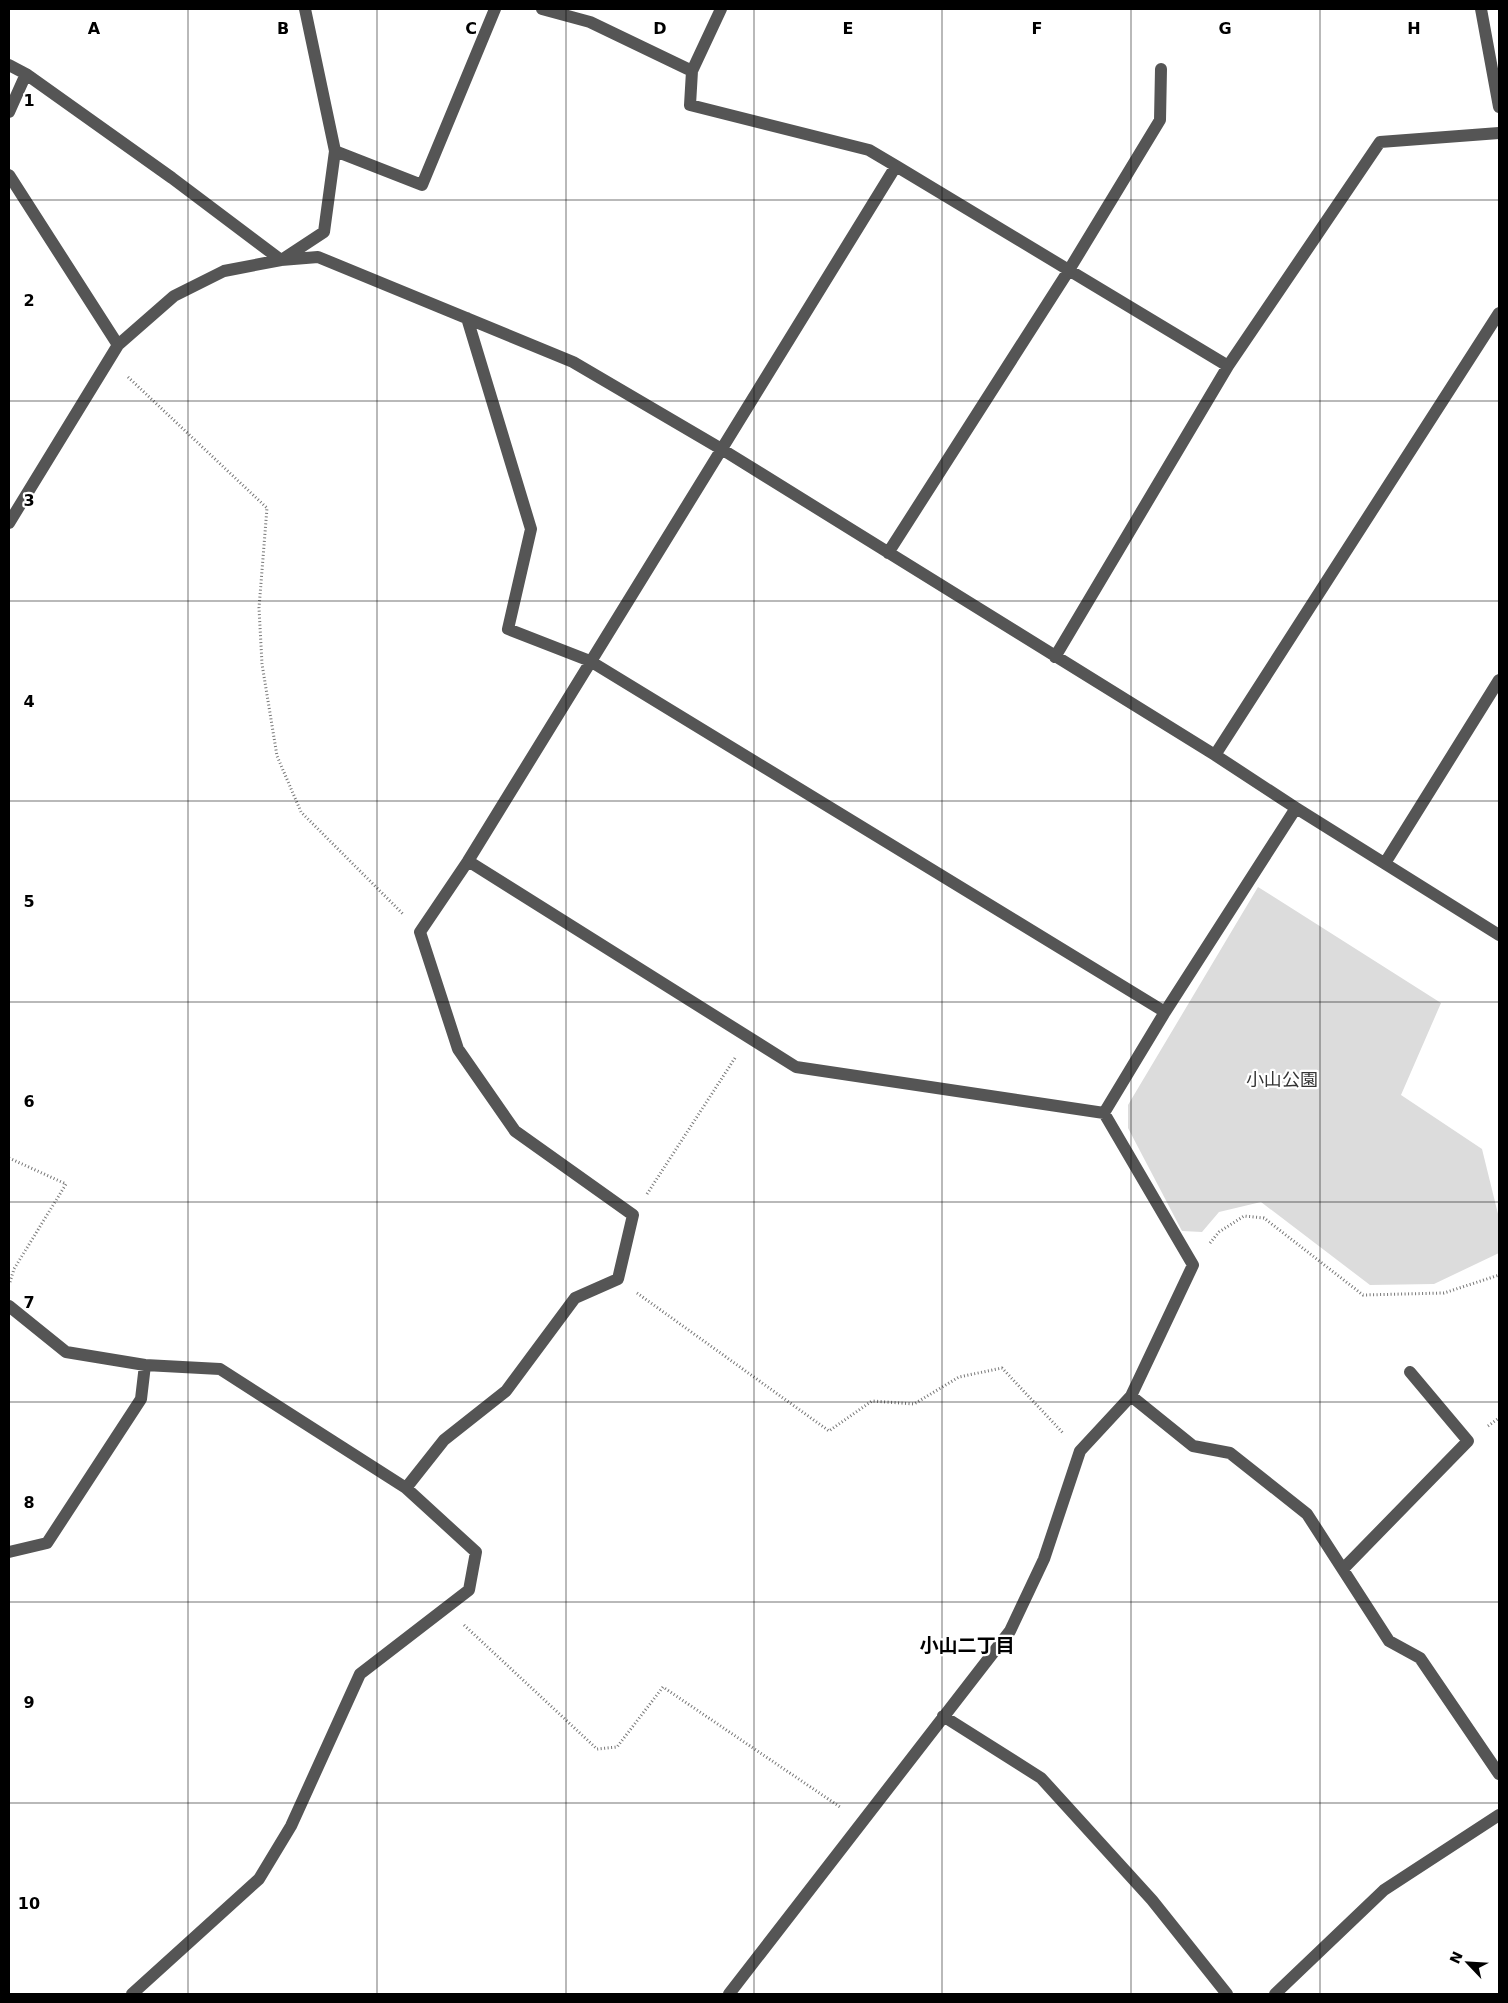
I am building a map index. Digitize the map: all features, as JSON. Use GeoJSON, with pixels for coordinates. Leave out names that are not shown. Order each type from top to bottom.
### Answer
{"type":"FeatureCollection","features":[{"type":"Feature","properties":{"kind":"street"},"geometry":{"type":"LineString","coordinates":[[281,260],[324,232],[335,151],[305,9]]}},
{"type":"Feature","properties":{"kind":"street"},"geometry":{"type":"LineString","coordinates":[[335,151],[422,186],[495,9]]}},
{"type":"Feature","properties":{"kind":"street"},"geometry":{"type":"LineString","coordinates":[[542,9],[590,22],[692,72]]}},
{"type":"Feature","properties":{"kind":"street"},"geometry":{"type":"LineString","coordinates":[[721,9],[692,72],[690,104],[869,150],[1228,366]]}},
{"type":"Feature","properties":{"kind":"street"},"geometry":{"type":"LineString","coordinates":[[1481,9],[1499,107]]}},
{"type":"Feature","properties":{"kind":"street"},"geometry":{"type":"LineString","coordinates":[[9,66],[26,74],[172,178],[281,260]]}},
{"type":"Feature","properties":{"kind":"street"},"geometry":{"type":"LineString","coordinates":[[888,553],[1069,270],[1160,120],[1161,69]]}},
{"type":"Feature","properties":{"kind":"street"},"geometry":{"type":"LineString","coordinates":[[9,112],[26,74]]}},
{"type":"Feature","properties":{"kind":"street"},"geometry":{"type":"LineString","coordinates":[[1055,657],[1228,366],[1380,142],[1499,133]]}},
{"type":"Feature","properties":{"kind":"street"},"geometry":{"type":"LineString","coordinates":[[406,1488],[444,1440],[506,1391],[575,1298],[618,1279],[633,1215],[515,1131],[458,1049],[420,932],[468,861],[590,661],[723,450],[896,166]]}},
{"type":"Feature","properties":{"kind":"street"},"geometry":{"type":"LineString","coordinates":[[9,175],[118,345]]}},
{"type":"Feature","properties":{"kind":"street"},"geometry":{"type":"LineString","coordinates":[[9,523],[118,345],[174,296],[224,271],[281,260],[318,257],[573,362],[723,450],[1055,657],[1215,754],[1296,808],[1499,935]]}},
{"type":"Feature","properties":{"kind":"street"},"geometry":{"type":"LineString","coordinates":[[1215,754],[1499,313]]}},
{"type":"Feature","properties":{"kind":"street"},"geometry":{"type":"LineString","coordinates":[[467,318],[531,529],[508,629],[590,661],[1166,1012]]}},
{"type":"Feature","properties":{"kind":"street"},"geometry":{"type":"LineString","coordinates":[[1385,863],[1499,680]]}},
{"type":"Feature","properties":{"kind":"street"},"geometry":{"type":"LineString","coordinates":[[1104,1113],[1296,808]]}},
{"type":"Feature","properties":{"kind":"street"},"geometry":{"type":"LineString","coordinates":[[468,861],[796,1068],[1104,1113]]}},
{"type":"Feature","properties":{"kind":"street"},"geometry":{"type":"LineString","coordinates":[[730,1994],[1010,1631],[1044,1558],[1080,1451],[1131,1396],[1193,1265],[1104,1113]]}},
{"type":"Feature","properties":{"kind":"street"},"geometry":{"type":"LineString","coordinates":[[9,1306],[66,1352],[145,1365],[220,1369],[406,1488],[476,1552],[469,1590],[360,1674],[291,1826],[258,1879],[132,1994]]}},
{"type":"Feature","properties":{"kind":"street"},"geometry":{"type":"LineString","coordinates":[[9,1552],[47,1543],[141,1399],[145,1365]]}},
{"type":"Feature","properties":{"kind":"street"},"geometry":{"type":"LineString","coordinates":[[1343,1569],[1468,1441],[1410,1372]]}},
{"type":"Feature","properties":{"kind":"street"},"geometry":{"type":"LineString","coordinates":[[1131,1396],[1193,1446],[1230,1453],[1307,1514],[1389,1641],[1420,1658],[1499,1774]]}},
{"type":"Feature","properties":{"kind":"street"},"geometry":{"type":"LineString","coordinates":[[943,1716],[1041,1778],[1152,1900],[1227,1994]]}},
{"type":"Feature","properties":{"kind":"street"},"geometry":{"type":"LineString","coordinates":[[1275,1994],[1384,1890],[1499,1815]]}},
{"type":"Feature","properties":{"kind":"path"},"geometry":{"type":"LineString","coordinates":[[109,359],[267,508],[259,608],[262,664],[277,756],[301,812],[420,932]]}},
{"type":"Feature","properties":{"kind":"path"},"geometry":{"type":"LineString","coordinates":[[633,1215],[748,1038]]}},
{"type":"Feature","properties":{"kind":"path"},"geometry":{"type":"LineString","coordinates":[[9,1158],[66,1184],[14,1270],[9,1286]]}},
{"type":"Feature","properties":{"kind":"path"},"geometry":{"type":"LineString","coordinates":[[1193,1265],[1219,1232],[1244,1216],[1264,1218],[1363,1294],[1444,1293],[1499,1275]]}},
{"type":"Feature","properties":{"kind":"path"},"geometry":{"type":"LineString","coordinates":[[618,1279],[828,1431],[872,1401],[914,1404],[959,1377],[1002,1368],[1080,1451]]}},
{"type":"Feature","properties":{"kind":"path"},"geometry":{"type":"LineString","coordinates":[[446,1607],[597,1749],[618,1746],[663,1687],[862,1822]]}},
{"type":"Feature","properties":{"kind":"green space","name":"小山公園"},"geometry":{"type":"Polygon","coordinates":[[[1258,887],[1441,1003],[1401,1095],[1482,1149],[1499,1218],[1499,1253],[1434,1284],[1370,1285],[1261,1202],[1219,1212],[1202,1232],[1182,1231],[1128,1128],[1128,1105],[1258,887]]]}},
{"type":"Feature","properties":{"kind":"district","name":"小山二丁目"},"geometry":{"type":"Point","coordinates":[967,1645]}}]}
